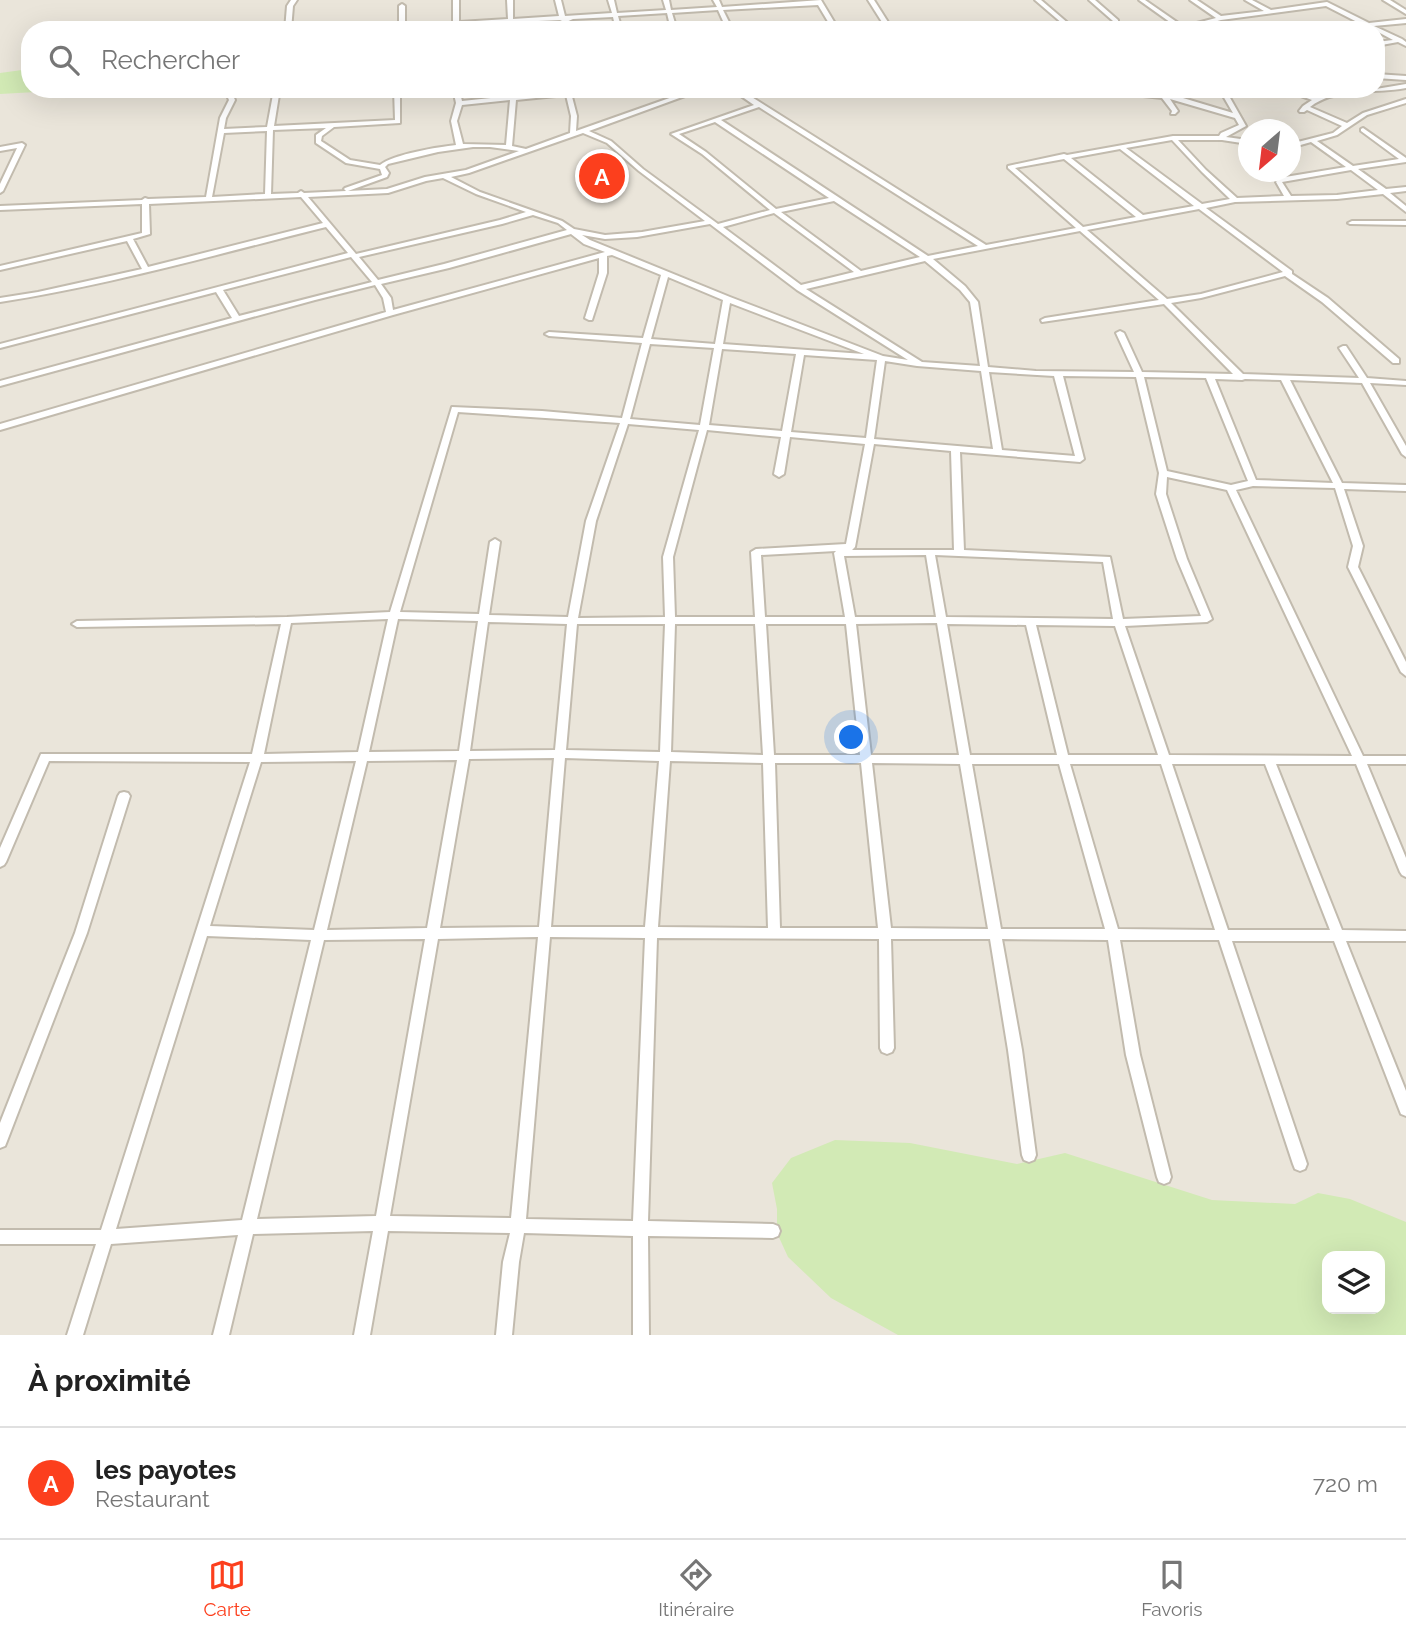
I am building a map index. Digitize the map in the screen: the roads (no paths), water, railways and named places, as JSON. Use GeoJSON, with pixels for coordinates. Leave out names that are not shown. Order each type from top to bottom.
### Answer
{"type":"FeatureCollection","features":[{"type":"Feature","properties":{"kind":"street"},"geometry":{"type":"LineString","coordinates":[[289,21],[290,6],[294,0]]}},
{"type":"Feature","properties":{"kind":"street"},"geometry":{"type":"LineString","coordinates":[[456,0],[456,21]]}},
{"type":"Feature","properties":{"kind":"street"},"geometry":{"type":"LineString","coordinates":[[510,0],[511,19]]}},
{"type":"Feature","properties":{"kind":"street"},"geometry":{"type":"LineString","coordinates":[[558,0],[562,17]]}},
{"type":"Feature","properties":{"kind":"street"},"geometry":{"type":"LineString","coordinates":[[611,0],[617,21]]}},
{"type":"Feature","properties":{"kind":"street"},"geometry":{"type":"LineString","coordinates":[[666,0],[672,21]]}},
{"type":"Feature","properties":{"kind":"street"},"geometry":{"type":"LineString","coordinates":[[716,0],[726,21]]}},
{"type":"Feature","properties":{"kind":"street"},"geometry":{"type":"LineString","coordinates":[[871,0],[884,21]]}},
{"type":"Feature","properties":{"kind":"street"},"geometry":{"type":"LineString","coordinates":[[1038,0],[1063,21]]}},
{"type":"Feature","properties":{"kind":"street"},"geometry":{"type":"LineString","coordinates":[[1092,0],[1116,21]]}},
{"type":"Feature","properties":{"kind":"street"},"geometry":{"type":"LineString","coordinates":[[1142,0],[1172,21]]}},
{"type":"Feature","properties":{"kind":"street"},"geometry":{"type":"LineString","coordinates":[[1194,0],[1220,19]]}},
{"type":"Feature","properties":{"kind":"street"},"geometry":{"type":"LineString","coordinates":[[1248,0],[1272,12]]}},
{"type":"Feature","properties":{"kind":"street"},"geometry":{"type":"LineString","coordinates":[[1385,0],[1406,12]]}},
{"type":"Feature","properties":{"kind":"street"},"geometry":{"type":"LineString","coordinates":[[495,21],[819,1],[831,21]]}},
{"type":"Feature","properties":{"kind":"street"},"geometry":{"type":"LineString","coordinates":[[1213,21],[1329,2],[1364,21]]}},
{"type":"Feature","properties":{"kind":"street"},"geometry":{"type":"LineString","coordinates":[[402,6],[402,21]]}},
{"type":"Feature","properties":{"kind":"street"},"geometry":{"type":"LineString","coordinates":[[563,21],[573,17]]}},
{"type":"Feature","properties":{"kind":"street"},"geometry":{"type":"LineString","coordinates":[[1385,23],[1406,21]]}},
{"type":"Feature","properties":{"kind":"street"},"geometry":{"type":"LineString","coordinates":[[1385,32],[1404,41]]}},
{"type":"Feature","properties":{"kind":"street"},"geometry":{"type":"LineString","coordinates":[[1385,43],[1404,41]]}},
{"type":"Feature","properties":{"kind":"street"},"geometry":{"type":"LineString","coordinates":[[1385,75],[1406,78]]}},
{"type":"Feature","properties":{"kind":"street"},"geometry":{"type":"LineString","coordinates":[[1385,90],[1406,86]]}},
{"type":"Feature","properties":{"kind":"street"},"geometry":{"type":"LineString","coordinates":[[209,197],[222,118],[231,98]]}},
{"type":"Feature","properties":{"kind":"street"},"geometry":{"type":"LineString","coordinates":[[268,195],[270,129],[275,98]]}},
{"type":"Feature","properties":{"kind":"street"},"geometry":{"type":"LineString","coordinates":[[220,131],[398,122],[397,98]]}},
{"type":"Feature","properties":{"kind":"street"},"geometry":{"type":"LineString","coordinates":[[458,98],[454,121],[460,146]]}},
{"type":"Feature","properties":{"kind":"street"},"geometry":{"type":"LineString","coordinates":[[459,103],[486,98]]}},
{"type":"Feature","properties":{"kind":"street"},"geometry":{"type":"LineString","coordinates":[[509,146],[514,98]]}},
{"type":"Feature","properties":{"kind":"street"},"geometry":{"type":"LineString","coordinates":[[569,98],[574,116],[573,135]]}},
{"type":"Feature","properties":{"kind":"street"},"geometry":{"type":"LineString","coordinates":[[0,208],[301,193],[382,192],[467,172],[676,98]]}},
{"type":"Feature","properties":{"kind":"street"},"geometry":{"type":"LineString","coordinates":[[748,98],[986,248]]}},
{"type":"Feature","properties":{"kind":"street"},"geometry":{"type":"LineString","coordinates":[[1166,98],[1173,113]]}},
{"type":"Feature","properties":{"kind":"street"},"geometry":{"type":"LineString","coordinates":[[1174,98],[1239,117]]}},
{"type":"Feature","properties":{"kind":"street"},"geometry":{"type":"LineString","coordinates":[[1182,100],[1214,101],[1224,98]]}},
{"type":"Feature","properties":{"kind":"street"},"geometry":{"type":"LineString","coordinates":[[1222,138],[1223,134],[1242,127],[1229,98]]}},
{"type":"Feature","properties":{"kind":"street"},"geometry":{"type":"LineString","coordinates":[[1318,98],[1303,109],[1345,125]]}},
{"type":"Feature","properties":{"kind":"street"},"geometry":{"type":"LineString","coordinates":[[1374,98],[1388,106]]}},
{"type":"Feature","properties":{"kind":"street"},"geometry":{"type":"LineString","coordinates":[[1301,143],[1335,134],[1365,114],[1406,101]]}},
{"type":"Feature","properties":{"kind":"street"},"geometry":{"type":"LineString","coordinates":[[759,105],[674,134],[704,153],[775,211],[858,272]]}},
{"type":"Feature","properties":{"kind":"street"},"geometry":{"type":"LineString","coordinates":[[716,120],[925,258],[966,291],[974,302],[998,452]]}},
{"type":"Feature","properties":{"kind":"street"},"geometry":{"type":"LineString","coordinates":[[332,125],[318,135],[318,142],[348,162],[382,167],[386,173],[385,176],[340,192]]}},
{"type":"Feature","properties":{"kind":"street"},"geometry":{"type":"LineString","coordinates":[[1363,130],[1405,160]]}},
{"type":"Feature","properties":{"kind":"street"},"geometry":{"type":"LineString","coordinates":[[584,131],[609,142],[640,170],[800,288],[920,364]]}},
{"type":"Feature","properties":{"kind":"street"},"geometry":{"type":"LineString","coordinates":[[1173,138],[1235,200]]}},
{"type":"Feature","properties":{"kind":"street"},"geometry":{"type":"LineString","coordinates":[[1238,140],[1173,138],[1010,167],[1165,301],[1242,378]]}},
{"type":"Feature","properties":{"kind":"street"},"geometry":{"type":"LineString","coordinates":[[1312,140],[1406,210]]}},
{"type":"Feature","properties":{"kind":"street"},"geometry":{"type":"LineString","coordinates":[[0,149],[22,145],[0,191]]}},
{"type":"Feature","properties":{"kind":"street"},"geometry":{"type":"LineString","coordinates":[[382,167],[414,153],[460,146],[509,146],[526,150]]}},
{"type":"Feature","properties":{"kind":"street"},"geometry":{"type":"LineString","coordinates":[[1122,148],[1287,271],[1288,275],[1325,300],[1396,360]]}},
{"type":"Feature","properties":{"kind":"street"},"geometry":{"type":"LineString","coordinates":[[1063,156],[1142,218]]}},
{"type":"Feature","properties":{"kind":"street"},"geometry":{"type":"LineString","coordinates":[[1288,197],[1279,182],[1281,179],[1405,160]]}},
{"type":"Feature","properties":{"kind":"street"},"geometry":{"type":"LineString","coordinates":[[444,176],[478,193],[566,224],[587,242],[881,358]]}},
{"type":"Feature","properties":{"kind":"street"},"geometry":{"type":"LineString","coordinates":[[800,288],[925,258],[1235,200],[1337,197],[1406,189]]}},
{"type":"Feature","properties":{"kind":"street"},"geometry":{"type":"LineString","coordinates":[[301,193],[325,225],[377,283],[387,298],[390,313]]}},
{"type":"Feature","properties":{"kind":"street"},"geometry":{"type":"LineString","coordinates":[[587,242],[713,224],[835,199]]}},
{"type":"Feature","properties":{"kind":"street"},"geometry":{"type":"LineString","coordinates":[[0,268],[146,234],[145,200]]}},
{"type":"Feature","properties":{"kind":"street"},"geometry":{"type":"LineString","coordinates":[[0,346],[354,255],[502,222],[534,212]]}},
{"type":"Feature","properties":{"kind":"street"},"geometry":{"type":"LineString","coordinates":[[1352,223],[1406,223]]}},
{"type":"Feature","properties":{"kind":"street"},"geometry":{"type":"LineString","coordinates":[[0,300],[146,270],[325,225]]}},
{"type":"Feature","properties":{"kind":"street"},"geometry":{"type":"LineString","coordinates":[[0,384],[572,231],[606,237],[644,234]]}},
{"type":"Feature","properties":{"kind":"street"},"geometry":{"type":"LineString","coordinates":[[129,238],[146,270]]}},
{"type":"Feature","properties":{"kind":"street"},"geometry":{"type":"LineString","coordinates":[[0,427],[390,313],[613,252]]}},
{"type":"Feature","properties":{"kind":"street"},"geometry":{"type":"LineString","coordinates":[[589,318],[603,272],[603,255]]}},
{"type":"Feature","properties":{"kind":"street"},"geometry":{"type":"LineString","coordinates":[[504,1335],[511,1262],[518,1228],[572,621],[591,521],[625,421],[665,273]]}},
{"type":"Feature","properties":{"kind":"street"},"geometry":{"type":"LineString","coordinates":[[1045,320],[1227,290],[1288,275]]}},
{"type":"Feature","properties":{"kind":"street"},"geometry":{"type":"LineString","coordinates":[[219,290],[237,320]]}},
{"type":"Feature","properties":{"kind":"street"},"geometry":{"type":"LineString","coordinates":[[641,1335],[640,1230],[651,934],[665,757],[670,619],[668,557],[704,426],[727,299]]}},
{"type":"Feature","properties":{"kind":"street"},"geometry":{"type":"LineString","coordinates":[[77,624],[394,615],[572,621],[944,620],[1119,623],[1207,619],[1182,559],[1161,494],[1163,473],[1140,376],[1120,333]]}},
{"type":"Feature","properties":{"kind":"street"},"geometry":{"type":"LineString","coordinates":[[549,334],[881,358],[983,371],[1406,383]]}},
{"type":"Feature","properties":{"kind":"street"},"geometry":{"type":"LineString","coordinates":[[1343,348],[1406,454]]}},
{"type":"Feature","properties":{"kind":"street"},"geometry":{"type":"LineString","coordinates":[[779,474],[800,352]]}},
{"type":"Feature","properties":{"kind":"street"},"geometry":{"type":"LineString","coordinates":[[850,547],[870,440],[881,358]]}},
{"type":"Feature","properties":{"kind":"street"},"geometry":{"type":"LineString","coordinates":[[221,1335],[363,755],[394,615],[456,409],[704,426],[1080,459],[1058,374]]}},
{"type":"Feature","properties":{"kind":"street"},"geometry":{"type":"LineString","coordinates":[[1210,377],[1253,483]]}},
{"type":"Feature","properties":{"kind":"street"},"geometry":{"type":"LineString","coordinates":[[1284,379],[1339,486],[1358,546],[1353,567],[1406,672]]}},
{"type":"Feature","properties":{"kind":"street"},"geometry":{"type":"LineString","coordinates":[[955,448],[959,553]]}},
{"type":"Feature","properties":{"kind":"street"},"geometry":{"type":"LineString","coordinates":[[1163,473],[1231,488],[1253,483],[1406,488]]}},
{"type":"Feature","properties":{"kind":"street"},"geometry":{"type":"LineString","coordinates":[[1231,488],[1360,759],[1406,872]]}},
{"type":"Feature","properties":{"kind":"street"},"geometry":{"type":"LineString","coordinates":[[362,1335],[464,754],[495,542]]}},
{"type":"Feature","properties":{"kind":"street"},"geometry":{"type":"LineString","coordinates":[[839,553],[850,547]]}},
{"type":"Feature","properties":{"kind":"street"},"geometry":{"type":"LineString","coordinates":[[774,934],[769,758],[756,552],[850,547]]}},
{"type":"Feature","properties":{"kind":"street"},"geometry":{"type":"LineString","coordinates":[[839,553],[930,552],[1107,559],[1119,623],[1300,1164]]}},
{"type":"Feature","properties":{"kind":"street"},"geometry":{"type":"LineString","coordinates":[[930,552],[944,620],[965,759],[1016,1050],[1029,1155]]}},
{"type":"Feature","properties":{"kind":"street"},"geometry":{"type":"LineString","coordinates":[[839,553],[851,620],[885,933],[887,1048]]}},
{"type":"Feature","properties":{"kind":"street"},"geometry":{"type":"LineString","coordinates":[[75,1335],[257,758],[288,620]]}},
{"type":"Feature","properties":{"kind":"street"},"geometry":{"type":"LineString","coordinates":[[1030,622],[1063,759],[1113,934],[1133,1055],[1164,1177]]}},
{"type":"Feature","properties":{"kind":"street"},"geometry":{"type":"LineString","coordinates":[[0,862],[45,757],[257,758],[560,754],[1167,761],[1406,760]]}},
{"type":"Feature","properties":{"kind":"street"},"geometry":{"type":"LineString","coordinates":[[1269,760],[1406,1109]]}},
{"type":"Feature","properties":{"kind":"street"},"geometry":{"type":"LineString","coordinates":[[0,1141],[81,933],[124,796]]}},
{"type":"Feature","properties":{"kind":"street"},"geometry":{"type":"LineString","coordinates":[[204,931],[318,935],[545,932],[1406,936]]}},
{"type":"Feature","properties":{"kind":"street"},"geometry":{"type":"LineString","coordinates":[[0,1237],[107,1237],[246,1227],[381,1223],[518,1228],[773,1231]]}},
{"type":"Feature","properties":{"kind":"place","name":"les payotes"},"geometry":{"type":"Point","coordinates":[602,176]}}]}
